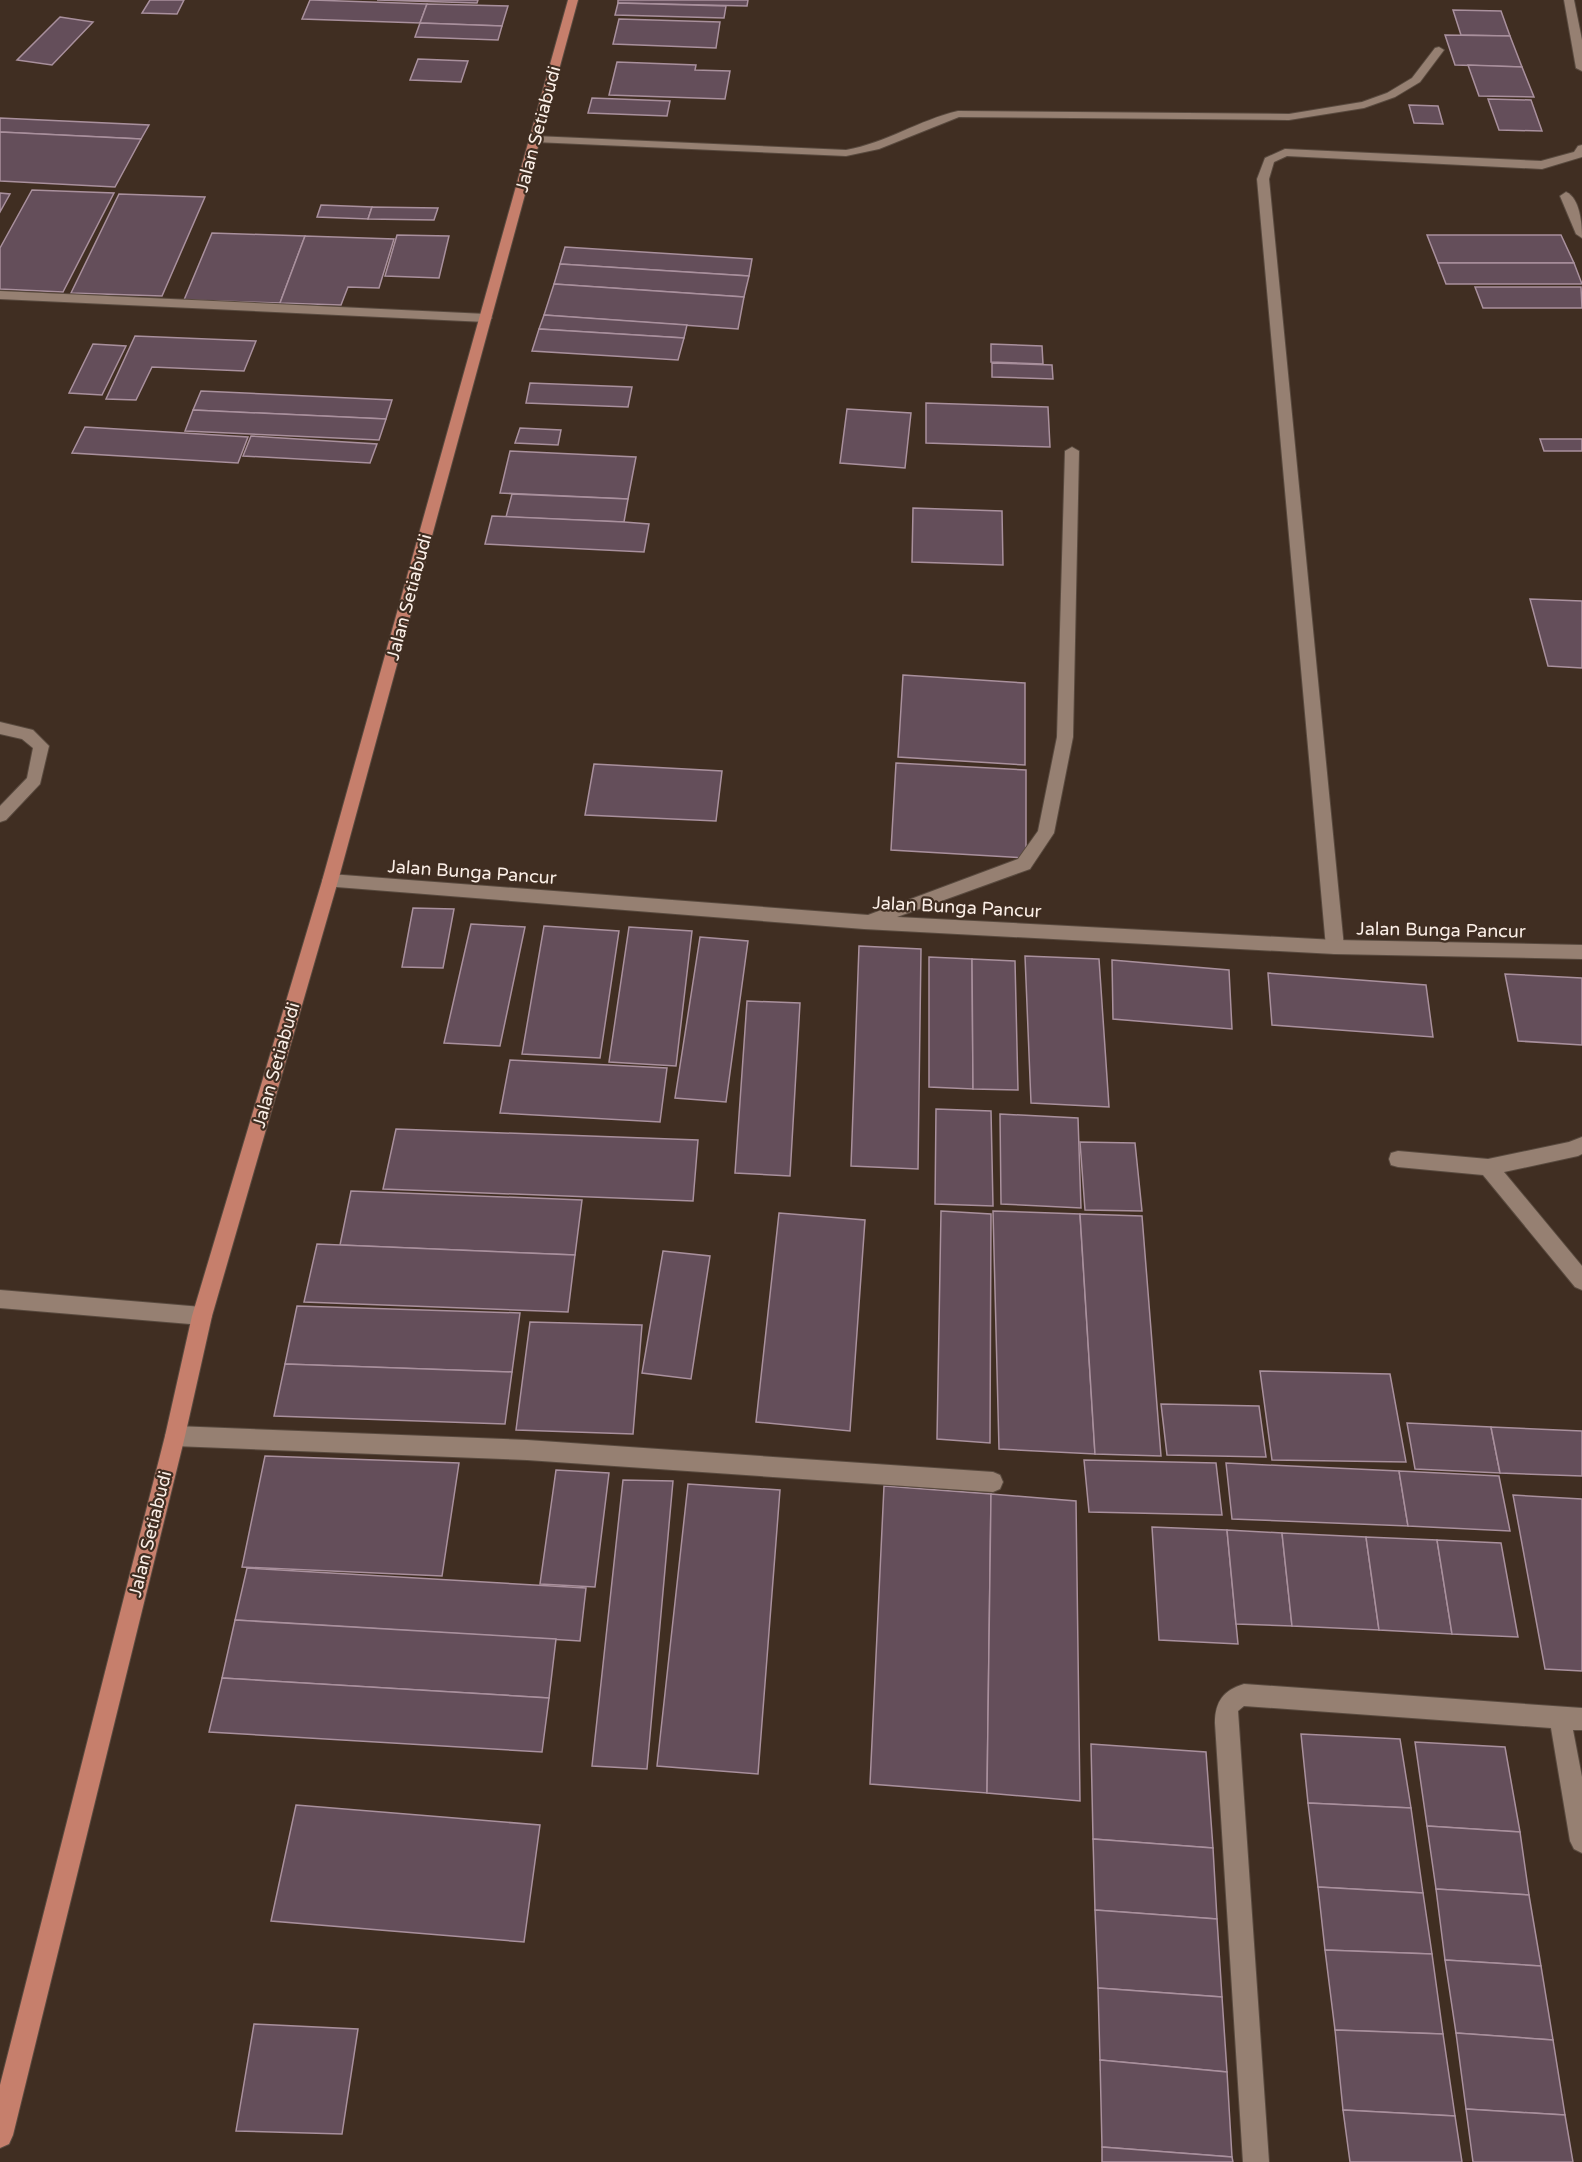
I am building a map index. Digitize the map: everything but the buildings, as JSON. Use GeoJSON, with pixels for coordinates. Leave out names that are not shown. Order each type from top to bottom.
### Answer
{"type":"FeatureCollection","features":[{"type":"Feature","properties":{"kind":"main road","name":"Jalan Setiabudi"},"geometry":{"type":"LineString","coordinates":[[0,2135],[175,1436],[202,1316],[330,880],[573,0]]}},
{"type":"Feature","properties":{"kind":"street"},"geometry":{"type":"LineString","coordinates":[[1569,0],[1582,68]]}},
{"type":"Feature","properties":{"kind":"street"},"geometry":{"type":"LineString","coordinates":[[535,139],[846,153],[868,151],[936,119],[958,114],[1289,117],[1364,105],[1391,95],[1416,80],[1439,50]]}},
{"type":"Feature","properties":{"kind":"street"},"geometry":{"type":"LineString","coordinates":[[1335,946],[1263,179],[1269,159],[1285,152],[1542,165],[1578,154],[1582,148]]}},
{"type":"Feature","properties":{"kind":"street"},"geometry":{"type":"LineString","coordinates":[[1566,196],[1582,234]]}},
{"type":"Feature","properties":{"kind":"street"},"geometry":{"type":"LineString","coordinates":[[0,295],[486,318]]}},
{"type":"Feature","properties":{"kind":"street"},"geometry":{"type":"LineString","coordinates":[[864,922],[1024,864],[1046,833],[1065,737],[1072,451]]}},
{"type":"Feature","properties":{"kind":"street"},"geometry":{"type":"LineString","coordinates":[[0,728],[27,734],[41,746],[34,780],[0,816]]}},
{"type":"Feature","properties":{"kind":"street","name":"Jalan Bunga Pancur"},"geometry":{"type":"LineString","coordinates":[[330,880],[864,922],[1335,946],[1582,952]]}},
{"type":"Feature","properties":{"kind":"street"},"geometry":{"type":"LineString","coordinates":[[1398,1159],[1488,1167],[1571,1150],[1582,1145]]}},
{"type":"Feature","properties":{"kind":"street"},"geometry":{"type":"LineString","coordinates":[[1488,1167],[1582,1281]]}},
{"type":"Feature","properties":{"kind":"street"},"geometry":{"type":"LineString","coordinates":[[0,1299],[202,1316]]}},
{"type":"Feature","properties":{"kind":"street"},"geometry":{"type":"LineString","coordinates":[[175,1436],[527,1450],[993,1482]]}},
{"type":"Feature","properties":{"kind":"street"},"geometry":{"type":"LineString","coordinates":[[1256,2162],[1226,1723],[1228,1703],[1235,1697],[1244,1695],[1571,1718],[1582,1841]]}}]}
